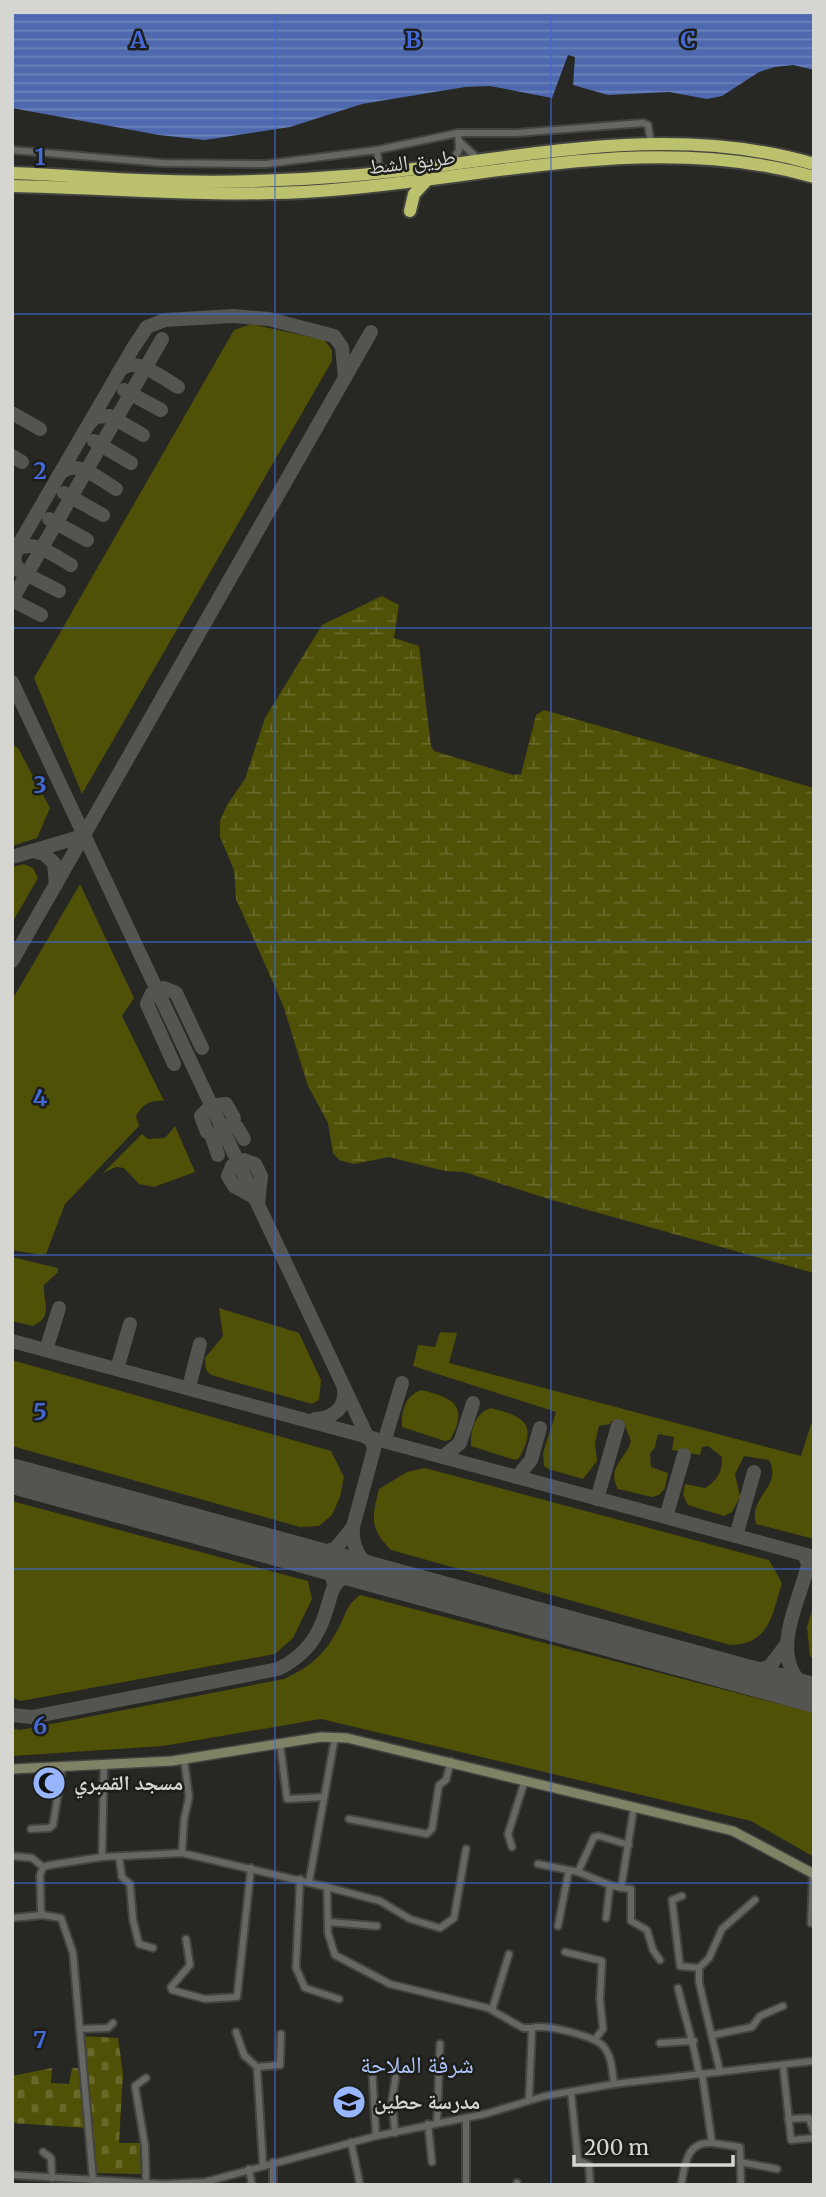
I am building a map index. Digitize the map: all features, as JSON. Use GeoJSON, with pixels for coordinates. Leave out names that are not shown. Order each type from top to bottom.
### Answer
{"type":"FeatureCollection","features":[{"type":"Feature","properties":{"kind":"highway","name":"طريق الشط"},"geometry":{"type":"LineString","coordinates":[[12,173],[226,182],[379,173],[479,159],[652,143],[728,146],[814,164]]}},
{"type":"Feature","properties":{"kind":"highway","name":"طريق الشط"},"geometry":{"type":"LineString","coordinates":[[12,186],[228,195],[321,191],[653,155],[737,160],[814,177]]}},
{"type":"Feature","properties":{"kind":"highway"},"geometry":{"type":"LineString","coordinates":[[410,211],[414,194],[427,180]]}},
{"type":"Feature","properties":{"kind":"main road"},"geometry":{"type":"LineString","coordinates":[[12,1769],[62,1769],[184,1759],[335,1737],[451,1761],[740,1833],[813,1874]]}},
{"type":"Feature","properties":{"kind":"street"},"geometry":{"type":"LineString","coordinates":[[12,150],[162,163],[284,163],[377,150],[458,134],[516,133],[643,123],[649,125],[652,143]]}},
{"type":"Feature","properties":{"kind":"street"},"geometry":{"type":"LineString","coordinates":[[451,163],[459,150],[458,134]]}},
{"type":"Feature","properties":{"kind":"street"},"geometry":{"type":"LineString","coordinates":[[460,142],[479,159]]}},
{"type":"Feature","properties":{"kind":"street"},"geometry":{"type":"LineString","coordinates":[[377,150],[379,173]]}},
{"type":"Feature","properties":{"kind":"street"},"geometry":{"type":"LineString","coordinates":[[226,164],[226,182]]}},
{"type":"Feature","properties":{"kind":"street"},"geometry":{"type":"LineString","coordinates":[[309,1882],[335,1737]]}},
{"type":"Feature","properties":{"kind":"street"},"geometry":{"type":"LineString","coordinates":[[280,1743],[287,1799],[324,1797]]}},
{"type":"Feature","properties":{"kind":"street"},"geometry":{"type":"LineString","coordinates":[[182,1853],[184,1820],[189,1797],[184,1759]]}},
{"type":"Feature","properties":{"kind":"street"},"geometry":{"type":"LineString","coordinates":[[349,1819],[427,1834],[432,1829],[439,1785],[446,1780],[451,1761]]}},
{"type":"Feature","properties":{"kind":"street"},"geometry":{"type":"LineString","coordinates":[[102,1857],[104,1766]]}},
{"type":"Feature","properties":{"kind":"street"},"geometry":{"type":"LineString","coordinates":[[30,1829],[49,1828],[53,1825],[62,1769]]}},
{"type":"Feature","properties":{"kind":"street"},"geometry":{"type":"LineString","coordinates":[[512,1847],[509,1832],[525,1780]]}},
{"type":"Feature","properties":{"kind":"street"},"geometry":{"type":"LineString","coordinates":[[621,1888],[634,1807]]}},
{"type":"Feature","properties":{"kind":"street"},"geometry":{"type":"LineString","coordinates":[[578,1872],[594,1837],[629,1845]]}},
{"type":"Feature","properties":{"kind":"street"},"geometry":{"type":"LineString","coordinates":[[12,1856],[32,1858],[43,1867],[102,1857],[182,1853],[300,1879],[380,1901],[401,1915],[440,1928],[454,1918],[466,1849]]}},
{"type":"Feature","properties":{"kind":"street"},"geometry":{"type":"LineString","coordinates":[[119,1857],[122,1877],[130,1884],[133,1920],[139,1944],[153,1948]]}},
{"type":"Feature","properties":{"kind":"street"},"geometry":{"type":"LineString","coordinates":[[538,1864],[578,1872],[610,1885],[631,1889],[631,1921],[647,1930],[653,1950],[660,1960]]}},
{"type":"Feature","properties":{"kind":"street"},"geometry":{"type":"LineString","coordinates":[[43,1867],[40,1875],[43,1916]]}},
{"type":"Feature","properties":{"kind":"street"},"geometry":{"type":"LineString","coordinates":[[186,1939],[190,1965],[171,1987],[172,1990],[205,1999],[237,1997],[251,1868]]}},
{"type":"Feature","properties":{"kind":"street"},"geometry":{"type":"LineString","coordinates":[[558,1926],[569,1870]]}},
{"type":"Feature","properties":{"kind":"street"},"geometry":{"type":"LineString","coordinates":[[811,1923],[813,1874]]}},
{"type":"Feature","properties":{"kind":"street"},"geometry":{"type":"LineString","coordinates":[[300,1879],[298,1974],[304,1988],[339,1999]]}},
{"type":"Feature","properties":{"kind":"street"},"geometry":{"type":"LineString","coordinates":[[606,1918],[610,1885]]}},
{"type":"Feature","properties":{"kind":"street"},"geometry":{"type":"LineString","coordinates":[[327,1887],[328,1922],[333,1954],[400,1987],[492,2010],[523,2028],[544,2025],[596,2038],[608,2053],[614,2084]]}},
{"type":"Feature","properties":{"kind":"street"},"geometry":{"type":"LineString","coordinates":[[682,1896],[672,1900],[680,1966],[699,1968]]}},
{"type":"Feature","properties":{"kind":"street"},"geometry":{"type":"LineString","coordinates":[[720,2072],[699,1982],[699,1968],[709,1958],[722,1929],[755,1900]]}},
{"type":"Feature","properties":{"kind":"street"},"geometry":{"type":"LineString","coordinates":[[12,1918],[58,1916],[63,1920],[78,1980],[93,2180]]}},
{"type":"Feature","properties":{"kind":"street"},"geometry":{"type":"LineString","coordinates":[[328,1922],[377,1926]]}},
{"type":"Feature","properties":{"kind":"street"},"geometry":{"type":"LineString","coordinates":[[565,1952],[602,1962],[600,1999],[603,2028],[596,2038]]}},
{"type":"Feature","properties":{"kind":"street"},"geometry":{"type":"LineString","coordinates":[[492,2010],[509,1954]]}},
{"type":"Feature","properties":{"kind":"street"},"geometry":{"type":"LineString","coordinates":[[678,1988],[694,2041],[712,2143]]}},
{"type":"Feature","properties":{"kind":"street"},"geometry":{"type":"LineString","coordinates":[[713,2035],[752,2027],[760,2015],[783,2006]]}},
{"type":"Feature","properties":{"kind":"street"},"geometry":{"type":"LineString","coordinates":[[80,2028],[108,2028],[113,2023]]}},
{"type":"Feature","properties":{"kind":"street"},"geometry":{"type":"LineString","coordinates":[[529,2099],[532,2028]]}},
{"type":"Feature","properties":{"kind":"street"},"geometry":{"type":"LineString","coordinates":[[236,2032],[244,2054],[257,2067],[263,2165]]}},
{"type":"Feature","properties":{"kind":"street"},"geometry":{"type":"LineString","coordinates":[[257,2067],[280,2065],[281,2034]]}},
{"type":"Feature","properties":{"kind":"street"},"geometry":{"type":"LineString","coordinates":[[660,2043],[694,2041]]}},
{"type":"Feature","properties":{"kind":"street"},"geometry":{"type":"LineString","coordinates":[[437,2122],[440,2044]]}},
{"type":"Feature","properties":{"kind":"street"},"geometry":{"type":"LineString","coordinates":[[12,2175],[35,2181],[52,2178],[68,2182],[205,2182],[351,2142],[437,2122],[466,2119],[529,2099],[614,2084],[814,2061]]}},
{"type":"Feature","properties":{"kind":"street"},"geometry":{"type":"LineString","coordinates":[[783,2065],[792,2140],[814,2138]]}},
{"type":"Feature","properties":{"kind":"street"},"geometry":{"type":"LineString","coordinates":[[372,2067],[376,2136]]}},
{"type":"Feature","properties":{"kind":"street"},"geometry":{"type":"LineString","coordinates":[[395,2133],[392,2100],[397,2068]]}},
{"type":"Feature","properties":{"kind":"street"},"geometry":{"type":"LineString","coordinates":[[146,2078],[135,2086],[145,2146],[146,2181]]}},
{"type":"Feature","properties":{"kind":"street"},"geometry":{"type":"LineString","coordinates":[[570,2092],[578,2159],[589,2165],[590,2185]]}},
{"type":"Feature","properties":{"kind":"street"},"geometry":{"type":"LineString","coordinates":[[788,2119],[807,2118],[814,2132]]}},
{"type":"Feature","properties":{"kind":"street"},"geometry":{"type":"LineString","coordinates":[[466,2119],[466,2185]]}},
{"type":"Feature","properties":{"kind":"street"},"geometry":{"type":"LineString","coordinates":[[428,2124],[432,2162]]}},
{"type":"Feature","properties":{"kind":"street"},"geometry":{"type":"LineString","coordinates":[[351,2142],[360,2185]]}},
{"type":"Feature","properties":{"kind":"street"},"geometry":{"type":"LineString","coordinates":[[681,2185],[690,2151],[700,2144],[712,2143],[739,2146],[741,2185]]}},
{"type":"Feature","properties":{"kind":"street"},"geometry":{"type":"LineString","coordinates":[[44,2152],[51,2158],[52,2178]]}},
{"type":"Feature","properties":{"kind":"street"},"geometry":{"type":"LineString","coordinates":[[273,2162],[274,2185]]}},
{"type":"Feature","properties":{"kind":"street"},"geometry":{"type":"LineString","coordinates":[[740,2162],[777,2169]]}},
{"type":"Feature","properties":{"kind":"street"},"geometry":{"type":"LineString","coordinates":[[249,2169],[252,2185]]}},
{"type":"Feature","properties":{"kind":"green space"},"geometry":{"type":"Polygon","coordinates":[[[251,324],[324,340],[332,350],[332,361],[82,794],[34,678],[234,330],[251,324]]]}},
{"type":"Feature","properties":{"kind":"green space"},"geometry":{"type":"Polygon","coordinates":[[[382,596],[399,605],[394,638],[419,646],[431,746],[434,751],[513,775],[521,774],[536,715],[544,710],[814,788],[814,1273],[552,1200],[464,1172],[445,1171],[389,1157],[354,1164],[339,1160],[333,1153],[328,1123],[308,1086],[283,1005],[236,899],[234,870],[220,837],[220,821],[227,805],[245,779],[265,718],[322,625],[382,596]]]}},
{"type":"Feature","properties":{"kind":"green space"},"geometry":{"type":"Polygon","coordinates":[[[12,744],[18,748],[50,808],[37,838],[12,846],[12,744]]]}},
{"type":"Feature","properties":{"kind":"green space"},"geometry":{"type":"Polygon","coordinates":[[[24,864],[33,868],[38,878],[12,923],[12,867],[24,864]]]}},
{"type":"Feature","properties":{"kind":"green space"},"geometry":{"type":"Polygon","coordinates":[[[80,884],[134,998],[122,1016],[164,1101],[151,1102],[141,1108],[136,1116],[139,1126],[65,1204],[46,1254],[41,1255],[12,1250],[12,1000],[80,884]]]}},
{"type":"Feature","properties":{"kind":"green space"},"geometry":{"type":"Polygon","coordinates":[[[175,1126],[195,1172],[154,1187],[139,1184],[124,1168],[116,1167],[103,1173],[142,1134],[148,1139],[165,1138],[175,1126]]]}},
{"type":"Feature","properties":{"kind":"green space"},"geometry":{"type":"Polygon","coordinates":[[[12,1257],[58,1268],[58,1272],[44,1285],[45,1313],[33,1326],[12,1321],[12,1257]]]}},
{"type":"Feature","properties":{"kind":"green space"},"geometry":{"type":"Polygon","coordinates":[[[219,1308],[299,1333],[321,1380],[319,1400],[312,1404],[211,1375],[206,1370],[205,1358],[223,1336],[219,1308]]]}},
{"type":"Feature","properties":{"kind":"green space"},"geometry":{"type":"Polygon","coordinates":[[[440,1332],[457,1333],[449,1363],[801,1456],[811,1424],[814,1425],[814,1539],[756,1524],[757,1506],[772,1477],[769,1460],[744,1456],[735,1474],[740,1497],[732,1512],[724,1516],[688,1505],[683,1495],[685,1484],[705,1488],[713,1482],[720,1471],[722,1457],[708,1446],[702,1447],[700,1455],[672,1450],[674,1437],[658,1434],[650,1454],[651,1467],[668,1473],[665,1488],[659,1495],[652,1497],[618,1489],[614,1475],[631,1441],[624,1423],[611,1421],[610,1424],[599,1426],[595,1443],[597,1461],[583,1479],[548,1469],[544,1466],[543,1453],[556,1412],[413,1366],[418,1345],[435,1347],[440,1332]]]}},
{"type":"Feature","properties":{"kind":"green space"},"geometry":{"type":"Polygon","coordinates":[[[12,1360],[331,1451],[344,1477],[340,1497],[332,1515],[319,1526],[300,1527],[12,1446],[12,1360]]]}},
{"type":"Feature","properties":{"kind":"green space"},"geometry":{"type":"Polygon","coordinates":[[[422,1390],[442,1396],[455,1405],[458,1419],[450,1440],[445,1441],[402,1427],[405,1404],[416,1392],[422,1390]]]}},
{"type":"Feature","properties":{"kind":"green space"},"geometry":{"type":"Polygon","coordinates":[[[491,1408],[511,1414],[524,1423],[527,1437],[519,1458],[515,1460],[471,1446],[471,1434],[477,1418],[491,1408]]]}},
{"type":"Feature","properties":{"kind":"green space"},"geometry":{"type":"Polygon","coordinates":[[[425,1468],[769,1560],[782,1583],[772,1616],[767,1626],[754,1639],[730,1645],[391,1550],[379,1535],[374,1522],[379,1489],[407,1472],[425,1468]]]}},
{"type":"Feature","properties":{"kind":"green space"},"geometry":{"type":"Polygon","coordinates":[[[12,1501],[308,1581],[312,1599],[293,1638],[275,1654],[21,1701],[12,1698],[12,1501]]]}},
{"type":"Feature","properties":{"kind":"green space"},"geometry":{"type":"Polygon","coordinates":[[[360,1595],[814,1713],[814,1857],[751,1821],[321,1719],[163,1746],[12,1756],[12,1728],[20,1730],[284,1679],[319,1656],[337,1632],[353,1601],[360,1595]]]}},
{"type":"Feature","properties":{"kind":"green space"},"geometry":{"type":"Polygon","coordinates":[[[814,1604],[814,1659],[810,1656],[807,1627],[814,1604]]]}},
{"type":"Feature","properties":{"kind":"green space"},"geometry":{"type":"Polygon","coordinates":[[[82,2036],[118,2038],[123,2074],[119,2143],[140,2143],[141,2174],[93,2173],[90,2100],[82,2036]]]}},
{"type":"Feature","properties":{"kind":"green space"},"geometry":{"type":"Polygon","coordinates":[[[52,2068],[51,2083],[69,2084],[72,2068],[78,2068],[87,2128],[12,2123],[12,2076],[52,2068]]]}},
{"type":"Feature","properties":{"kind":"water"},"geometry":{"type":"Polygon","coordinates":[[[12,12],[814,12],[814,70],[793,65],[775,67],[759,72],[722,96],[707,99],[669,92],[608,95],[573,85],[575,57],[568,55],[552,98],[490,86],[465,87],[362,104],[290,127],[205,140],[159,135],[12,108],[12,12]]]}},
{"type":"Feature","properties":{"kind":"taxiway"},"geometry":{"type":"LineString","coordinates":[[12,556],[147,327],[165,320],[233,316],[269,319],[334,336],[342,347],[345,378]]}},
{"type":"Feature","properties":{"kind":"taxiway"},"geometry":{"type":"LineString","coordinates":[[12,961],[371,332]]}},
{"type":"Feature","properties":{"kind":"taxiway"},"geometry":{"type":"LineString","coordinates":[[12,600],[162,339]]}},
{"type":"Feature","properties":{"kind":"taxiway"},"geometry":{"type":"LineString","coordinates":[[118,373],[124,367],[139,366],[178,387]]}},
{"type":"Feature","properties":{"kind":"taxiway"},"geometry":{"type":"LineString","coordinates":[[124,390],[161,410]]}},
{"type":"Feature","properties":{"kind":"taxiway"},"geometry":{"type":"LineString","coordinates":[[12,413],[40,429]]}},
{"type":"Feature","properties":{"kind":"taxiway"},"geometry":{"type":"LineString","coordinates":[[90,423],[95,417],[110,416],[143,435]]}},
{"type":"Feature","properties":{"kind":"taxiway"},"geometry":{"type":"LineString","coordinates":[[94,441],[131,463]]}},
{"type":"Feature","properties":{"kind":"taxiway"},"geometry":{"type":"LineString","coordinates":[[12,456],[22,462]]}},
{"type":"Feature","properties":{"kind":"taxiway"},"geometry":{"type":"LineString","coordinates":[[59,475],[65,470],[80,468],[116,489]]}},
{"type":"Feature","properties":{"kind":"taxiway"},"geometry":{"type":"LineString","coordinates":[[64,493],[103,515]]}},
{"type":"Feature","properties":{"kind":"taxiway"},"geometry":{"type":"LineString","coordinates":[[49,519],[87,540]]}},
{"type":"Feature","properties":{"kind":"taxiway"},"geometry":{"type":"LineString","coordinates":[[20,570],[14,563],[16,550],[30,546],[44,550],[71,565]]}},
{"type":"Feature","properties":{"kind":"taxiway"},"geometry":{"type":"LineString","coordinates":[[20,571],[59,591]]}},
{"type":"Feature","properties":{"kind":"taxiway"},"geometry":{"type":"LineString","coordinates":[[12,600],[41,615]]}},
{"type":"Feature","properties":{"kind":"taxiway"},"geometry":{"type":"LineString","coordinates":[[12,682],[367,1436]]}},
{"type":"Feature","properties":{"kind":"taxiway"},"geometry":{"type":"LineString","coordinates":[[12,857],[83,836]]}},
{"type":"Feature","properties":{"kind":"taxiway"},"geometry":{"type":"LineString","coordinates":[[33,851],[44,854],[54,863],[56,885]]}},
{"type":"Feature","properties":{"kind":"taxiway"},"geometry":{"type":"LineString","coordinates":[[174,1064],[147,1004],[152,993],[164,988],[176,993],[202,1048]]}},
{"type":"Feature","properties":{"kind":"taxiway"},"geometry":{"type":"LineString","coordinates":[[207,1132],[201,1116],[211,1106],[226,1104],[234,1118]]}},
{"type":"Feature","properties":{"kind":"taxiway"},"geometry":{"type":"LineString","coordinates":[[218,1155],[212,1137],[226,1126],[237,1127],[244,1139]]}},
{"type":"Feature","properties":{"kind":"taxiway"},"geometry":{"type":"LineString","coordinates":[[254,1197],[234,1186],[228,1176],[232,1166],[244,1160],[255,1164],[261,1176],[258,1204]]}},
{"type":"Feature","properties":{"kind":"taxiway"},"geometry":{"type":"LineString","coordinates":[[46,1350],[59,1308]]}},
{"type":"Feature","properties":{"kind":"taxiway"},"geometry":{"type":"LineString","coordinates":[[117,1369],[130,1324]]}},
{"type":"Feature","properties":{"kind":"taxiway"},"geometry":{"type":"LineString","coordinates":[[12,1341],[814,1557]]}},
{"type":"Feature","properties":{"kind":"taxiway"},"geometry":{"type":"LineString","coordinates":[[189,1387],[200,1344]]}},
{"type":"Feature","properties":{"kind":"taxiway"},"geometry":{"type":"LineString","coordinates":[[385,1439],[402,1383]]}},
{"type":"Feature","properties":{"kind":"taxiway"},"geometry":{"type":"LineString","coordinates":[[315,1419],[327,1417],[337,1411],[343,1402],[344,1389]]}},
{"type":"Feature","properties":{"kind":"taxiway"},"geometry":{"type":"LineString","coordinates":[[443,1457],[460,1443],[473,1403]]}},
{"type":"Feature","properties":{"kind":"taxiway"},"geometry":{"type":"LineString","coordinates":[[597,1499],[618,1426]]}},
{"type":"Feature","properties":{"kind":"taxiway"},"geometry":{"type":"LineString","coordinates":[[517,1477],[531,1460],[540,1428]]}},
{"type":"Feature","properties":{"kind":"taxiway"},"geometry":{"type":"LineString","coordinates":[[353,1527],[374,1449],[371,1440],[363,1435]]}},
{"type":"Feature","properties":{"kind":"taxiway"},"geometry":{"type":"LineString","coordinates":[[666,1517],[684,1455]]}},
{"type":"Feature","properties":{"kind":"taxiway"},"geometry":{"type":"LineString","coordinates":[[736,1536],[754,1472]]}},
{"type":"Feature","properties":{"kind":"taxiway"},"geometry":{"type":"LineString","coordinates":[[310,1557],[336,1548],[353,1527],[354,1544],[361,1558],[387,1578]]}},
{"type":"Feature","properties":{"kind":"taxiway"},"geometry":{"type":"LineString","coordinates":[[805,1555],[808,1565],[792,1617],[787,1651],[790,1667],[799,1681],[814,1694]]}},
{"type":"Feature","properties":{"kind":"taxiway"},"geometry":{"type":"LineString","coordinates":[[319,1560],[331,1573],[334,1585]]}},
{"type":"Feature","properties":{"kind":"taxiway"},"geometry":{"type":"LineString","coordinates":[[12,1715],[32,1717],[278,1669],[303,1652],[315,1637],[337,1583],[361,1570]]}},
{"type":"Feature","properties":{"kind":"taxiway"},"geometry":{"type":"LineString","coordinates":[[744,1676],[770,1666],[786,1645]]}},
{"type":"Feature","properties":{"kind":"runway"},"geometry":{"type":"LineString","coordinates":[[12,1476],[814,1695]]}},
{"type":"Feature","properties":{"kind":"place","name":"مسجد القمبري"},"geometry":{"type":"Point","coordinates":[49,1783]}},
{"type":"Feature","properties":{"kind":"place","name":"مدرسة حطين"},"geometry":{"type":"Point","coordinates":[349,2102]}},
{"type":"Feature","properties":{"kind":"district","name":"شرفة الملاحة"},"geometry":{"type":"Point","coordinates":[417,2065]}}]}
